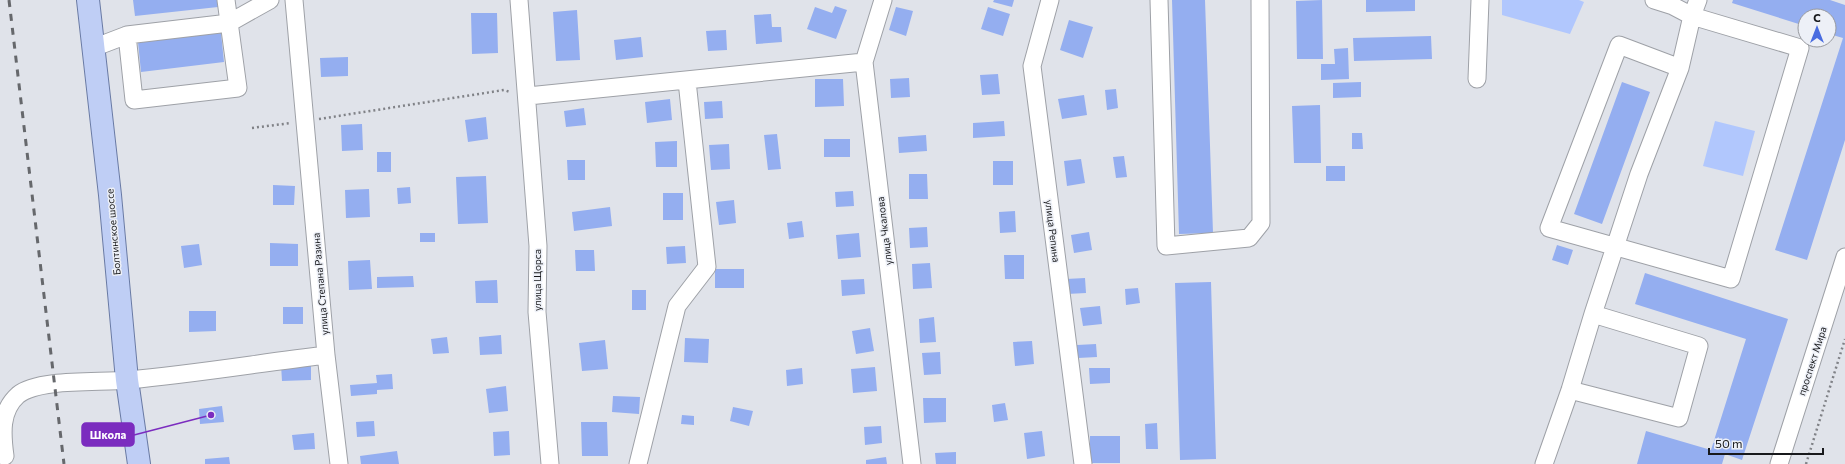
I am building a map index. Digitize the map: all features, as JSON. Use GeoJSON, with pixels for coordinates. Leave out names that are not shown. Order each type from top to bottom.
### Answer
{"type":"FeatureCollection","features":[{"type":"Feature","properties":{"kind":"main road","name":"Болтинское шоссе"},"geometry":{"type":"LineString","coordinates":[[88,0],[110,195],[127,380],[139,464]]}},
{"type":"Feature","properties":{"kind":"street"},"geometry":{"type":"LineString","coordinates":[[127,34],[134,100],[238,88],[226,0]]}},
{"type":"Feature","properties":{"kind":"street"},"geometry":{"type":"LineString","coordinates":[[93,48],[127,34],[229,23],[270,0]]}},
{"type":"Feature","properties":{"kind":"street","name":"улица Степана Разина"},"geometry":{"type":"LineString","coordinates":[[294,0],[326,355],[339,464]]}},
{"type":"Feature","properties":{"kind":"street","name":"улица Щорса"},"geometry":{"type":"LineString","coordinates":[[519,0],[528,96],[538,246],[537,312],[550,464]]}},
{"type":"Feature","properties":{"kind":"street","name":"улица Чкалова"},"geometry":{"type":"LineString","coordinates":[[883,0],[864,62],[912,464]]}},
{"type":"Feature","properties":{"kind":"street","name":"улица Репина"},"geometry":{"type":"LineString","coordinates":[[1050,0],[1032,66],[1083,464]]}},
{"type":"Feature","properties":{"kind":"street"},"geometry":{"type":"LineString","coordinates":[[1159,0],[1166,246],[1249,238],[1261,223],[1260,0]]}},
{"type":"Feature","properties":{"kind":"street"},"geometry":{"type":"LineString","coordinates":[[1477,79],[1480,0]]}},
{"type":"Feature","properties":{"kind":"street"},"geometry":{"type":"LineString","coordinates":[[1654,0],[1673,6],[1692,16],[1800,48],[1731,279],[1549,228],[1619,45],[1680,68]]}},
{"type":"Feature","properties":{"kind":"street"},"geometry":{"type":"LineString","coordinates":[[1544,464],[1570,390],[1593,314],[1639,174],[1680,68],[1692,16],[1698,0]]}},
{"type":"Feature","properties":{"kind":"street"},"geometry":{"type":"LineString","coordinates":[[528,96],[864,62]]}},
{"type":"Feature","properties":{"kind":"street"},"geometry":{"type":"LineString","coordinates":[[638,464],[677,306],[707,267],[687,81]]}},
{"type":"Feature","properties":{"kind":"street","name":"проспект Мира"},"geometry":{"type":"LineString","coordinates":[[1779,464],[1845,257]]}},
{"type":"Feature","properties":{"kind":"street"},"geometry":{"type":"LineString","coordinates":[[1570,390],[1679,418],[1699,346],[1593,314]]}},
{"type":"Feature","properties":{"kind":"street"},"geometry":{"type":"LineString","coordinates":[[4,458],[2,431],[3,415],[10,403],[18,394],[32,388],[54,384],[127,380],[326,355]]}},
{"type":"Feature","properties":{"kind":"path"},"geometry":{"type":"LineString","coordinates":[[252,128],[504,90],[528,96]]}},
{"type":"Feature","properties":{"kind":"path"},"geometry":{"type":"LineString","coordinates":[[1806,464],[1845,339]]}},
{"type":"Feature","properties":{"kind":"shaded area"},"geometry":{"type":"Polygon","coordinates":[[[1502,0],[1579,0],[1584,2],[1570,34],[1502,15],[1502,0]]]}},
{"type":"Feature","properties":{"kind":"shaded area"},"geometry":{"type":"Polygon","coordinates":[[[1715,121],[1755,131],[1743,176],[1703,166],[1715,121]]]}},
{"type":"Feature","properties":{"kind":"building"},"geometry":{"type":"Polygon","coordinates":[[[133,0],[217,0],[218,7],[135,16],[133,0]]]}},
{"type":"Feature","properties":{"kind":"building"},"geometry":{"type":"Polygon","coordinates":[[[994,0],[1014,0],[1012,7],[993,2],[994,0]]]}},
{"type":"Feature","properties":{"kind":"building"},"geometry":{"type":"Polygon","coordinates":[[[1172,0],[1205,0],[1213,233],[1179,234],[1172,0]]]}},
{"type":"Feature","properties":{"kind":"building"},"geometry":{"type":"Polygon","coordinates":[[[1322,0],[1323,59],[1297,59],[1296,1],[1322,0]]]}},
{"type":"Feature","properties":{"kind":"building"},"geometry":{"type":"Polygon","coordinates":[[[1366,0],[1415,0],[1415,11],[1366,12],[1366,0]]]}},
{"type":"Feature","properties":{"kind":"building"},"geometry":{"type":"Polygon","coordinates":[[[1733,0],[1830,0],[1845,5],[1845,140],[1807,260],[1775,250],[1843,38],[1837,36],[1837,8],[1797,8],[1797,23],[1732,3],[1733,0]]]}},
{"type":"Feature","properties":{"kind":"building"},"geometry":{"type":"Polygon","coordinates":[[[835,6],[847,10],[836,39],[807,29],[815,7],[832,13],[835,6]]]}},
{"type":"Feature","properties":{"kind":"building"},"geometry":{"type":"Polygon","coordinates":[[[896,7],[913,11],[906,36],[889,30],[896,7]]]}},
{"type":"Feature","properties":{"kind":"building"},"geometry":{"type":"Polygon","coordinates":[[[988,7],[1010,14],[1003,36],[981,29],[988,7]]]}},
{"type":"Feature","properties":{"kind":"building"},"geometry":{"type":"Polygon","coordinates":[[[577,10],[580,60],[556,61],[553,12],[577,10]]]}},
{"type":"Feature","properties":{"kind":"building"},"geometry":{"type":"Polygon","coordinates":[[[471,13],[497,13],[498,53],[472,54],[471,13]]]}},
{"type":"Feature","properties":{"kind":"building"},"geometry":{"type":"Polygon","coordinates":[[[771,14],[772,27],[781,27],[782,42],[756,44],[754,15],[771,14]]]}},
{"type":"Feature","properties":{"kind":"building"},"geometry":{"type":"Polygon","coordinates":[[[1069,20],[1093,27],[1083,58],[1060,50],[1069,20]]]}},
{"type":"Feature","properties":{"kind":"building"},"geometry":{"type":"Polygon","coordinates":[[[726,30],[727,50],[708,51],[706,31],[726,30]]]}},
{"type":"Feature","properties":{"kind":"building"},"geometry":{"type":"Polygon","coordinates":[[[221,33],[224,62],[141,72],[138,42],[221,33]]]}},
{"type":"Feature","properties":{"kind":"building"},"geometry":{"type":"Polygon","coordinates":[[[1431,36],[1432,59],[1354,61],[1353,38],[1431,36]]]}},
{"type":"Feature","properties":{"kind":"building"},"geometry":{"type":"Polygon","coordinates":[[[641,37],[643,57],[616,60],[614,40],[641,37]]]}},
{"type":"Feature","properties":{"kind":"building"},"geometry":{"type":"Polygon","coordinates":[[[1348,48],[1349,79],[1321,80],[1321,64],[1335,64],[1334,49],[1348,48]]]}},
{"type":"Feature","properties":{"kind":"building"},"geometry":{"type":"Polygon","coordinates":[[[348,57],[348,76],[321,77],[320,58],[348,57]]]}},
{"type":"Feature","properties":{"kind":"building"},"geometry":{"type":"Polygon","coordinates":[[[998,74],[1000,94],[982,95],[980,75],[998,74]]]}},
{"type":"Feature","properties":{"kind":"building"},"geometry":{"type":"Polygon","coordinates":[[[909,78],[910,97],[891,98],[890,79],[909,78]]]}},
{"type":"Feature","properties":{"kind":"building"},"geometry":{"type":"Polygon","coordinates":[[[815,79],[843,79],[844,106],[815,107],[815,79]]]}},
{"type":"Feature","properties":{"kind":"building"},"geometry":{"type":"Polygon","coordinates":[[[1361,82],[1361,97],[1333,98],[1333,83],[1361,82]]]}},
{"type":"Feature","properties":{"kind":"building"},"geometry":{"type":"Polygon","coordinates":[[[1622,82],[1650,92],[1602,224],[1574,214],[1622,82]]]}},
{"type":"Feature","properties":{"kind":"building"},"geometry":{"type":"Polygon","coordinates":[[[1116,89],[1118,108],[1107,110],[1105,90],[1116,89]]]}},
{"type":"Feature","properties":{"kind":"building"},"geometry":{"type":"Polygon","coordinates":[[[1084,95],[1087,115],[1062,119],[1058,99],[1084,95]]]}},
{"type":"Feature","properties":{"kind":"building"},"geometry":{"type":"Polygon","coordinates":[[[670,99],[672,120],[647,123],[645,102],[670,99]]]}},
{"type":"Feature","properties":{"kind":"building"},"geometry":{"type":"Polygon","coordinates":[[[722,101],[723,118],[705,119],[704,102],[722,101]]]}},
{"type":"Feature","properties":{"kind":"building"},"geometry":{"type":"Polygon","coordinates":[[[1320,105],[1321,163],[1294,163],[1292,106],[1320,105]]]}},
{"type":"Feature","properties":{"kind":"building"},"geometry":{"type":"Polygon","coordinates":[[[584,108],[586,125],[566,127],[564,111],[584,108]]]}},
{"type":"Feature","properties":{"kind":"building"},"geometry":{"type":"Polygon","coordinates":[[[486,117],[488,139],[468,142],[465,120],[486,117]]]}},
{"type":"Feature","properties":{"kind":"building"},"geometry":{"type":"Polygon","coordinates":[[[1004,121],[1005,136],[973,138],[973,123],[1004,121]]]}},
{"type":"Feature","properties":{"kind":"building"},"geometry":{"type":"Polygon","coordinates":[[[362,124],[363,150],[342,151],[341,125],[362,124]]]}},
{"type":"Feature","properties":{"kind":"building"},"geometry":{"type":"Polygon","coordinates":[[[1352,133],[1362,133],[1363,149],[1352,149],[1352,133]]]}},
{"type":"Feature","properties":{"kind":"building"},"geometry":{"type":"Polygon","coordinates":[[[777,134],[781,169],[768,170],[764,135],[777,134]]]}},
{"type":"Feature","properties":{"kind":"building"},"geometry":{"type":"Polygon","coordinates":[[[926,135],[927,151],[899,153],[898,137],[926,135]]]}},
{"type":"Feature","properties":{"kind":"building"},"geometry":{"type":"Polygon","coordinates":[[[824,139],[850,139],[850,157],[824,157],[824,139]]]}},
{"type":"Feature","properties":{"kind":"building"},"geometry":{"type":"Polygon","coordinates":[[[677,141],[677,167],[656,167],[655,142],[677,141]]]}},
{"type":"Feature","properties":{"kind":"building"},"geometry":{"type":"Polygon","coordinates":[[[729,144],[730,169],[711,170],[709,145],[729,144]]]}},
{"type":"Feature","properties":{"kind":"building"},"geometry":{"type":"Polygon","coordinates":[[[377,152],[391,152],[391,172],[377,172],[377,152]]]}},
{"type":"Feature","properties":{"kind":"building"},"geometry":{"type":"Polygon","coordinates":[[[1124,156],[1127,177],[1116,178],[1113,157],[1124,156]]]}},
{"type":"Feature","properties":{"kind":"building"},"geometry":{"type":"Polygon","coordinates":[[[1081,159],[1085,183],[1067,186],[1064,161],[1081,159]]]}},
{"type":"Feature","properties":{"kind":"building"},"geometry":{"type":"Polygon","coordinates":[[[567,160],[585,160],[585,180],[568,180],[567,160]]]}},
{"type":"Feature","properties":{"kind":"building"},"geometry":{"type":"Polygon","coordinates":[[[993,161],[1013,161],[1013,185],[993,185],[993,161]]]}},
{"type":"Feature","properties":{"kind":"building"},"geometry":{"type":"Polygon","coordinates":[[[1326,166],[1345,166],[1345,181],[1326,181],[1326,166]]]}},
{"type":"Feature","properties":{"kind":"building"},"geometry":{"type":"Polygon","coordinates":[[[909,174],[927,174],[928,199],[909,199],[909,174]]]}},
{"type":"Feature","properties":{"kind":"building"},"geometry":{"type":"Polygon","coordinates":[[[486,176],[488,223],[458,224],[456,177],[486,176]]]}},
{"type":"Feature","properties":{"kind":"building"},"geometry":{"type":"Polygon","coordinates":[[[273,185],[295,186],[294,205],[273,205],[273,185]]]}},
{"type":"Feature","properties":{"kind":"building"},"geometry":{"type":"Polygon","coordinates":[[[410,187],[411,203],[398,204],[397,188],[410,187]]]}},
{"type":"Feature","properties":{"kind":"building"},"geometry":{"type":"Polygon","coordinates":[[[369,189],[370,217],[346,218],[345,190],[369,189]]]}},
{"type":"Feature","properties":{"kind":"building"},"geometry":{"type":"Polygon","coordinates":[[[853,191],[854,206],[836,207],[835,192],[853,191]]]}},
{"type":"Feature","properties":{"kind":"building"},"geometry":{"type":"Polygon","coordinates":[[[663,193],[683,193],[683,220],[663,220],[663,193]]]}},
{"type":"Feature","properties":{"kind":"building"},"geometry":{"type":"Polygon","coordinates":[[[734,200],[736,223],[719,225],[716,202],[734,200]]]}},
{"type":"Feature","properties":{"kind":"building"},"geometry":{"type":"Polygon","coordinates":[[[610,207],[612,226],[574,231],[572,212],[610,207]]]}},
{"type":"Feature","properties":{"kind":"building"},"geometry":{"type":"Polygon","coordinates":[[[1015,211],[1016,232],[1000,233],[999,212],[1015,211]]]}},
{"type":"Feature","properties":{"kind":"building"},"geometry":{"type":"Polygon","coordinates":[[[802,221],[804,237],[789,239],[787,223],[802,221]]]}},
{"type":"Feature","properties":{"kind":"building"},"geometry":{"type":"Polygon","coordinates":[[[927,227],[928,247],[910,248],[909,228],[927,227]]]}},
{"type":"Feature","properties":{"kind":"building"},"geometry":{"type":"Polygon","coordinates":[[[1089,232],[1092,250],[1074,253],[1071,235],[1089,232]]]}},
{"type":"Feature","properties":{"kind":"building"},"geometry":{"type":"Polygon","coordinates":[[[420,233],[435,233],[435,242],[420,242],[420,233]]]}},
{"type":"Feature","properties":{"kind":"building"},"geometry":{"type":"Polygon","coordinates":[[[859,233],[861,257],[838,259],[836,235],[859,233]]]}},
{"type":"Feature","properties":{"kind":"building"},"geometry":{"type":"Polygon","coordinates":[[[270,243],[298,244],[298,266],[270,266],[270,243]]]}},
{"type":"Feature","properties":{"kind":"building"},"geometry":{"type":"Polygon","coordinates":[[[199,244],[202,265],[184,268],[181,246],[199,244]]]}},
{"type":"Feature","properties":{"kind":"building"},"geometry":{"type":"Polygon","coordinates":[[[1557,245],[1573,250],[1568,265],[1552,260],[1557,245]]]}},
{"type":"Feature","properties":{"kind":"building"},"geometry":{"type":"Polygon","coordinates":[[[685,246],[686,263],[667,264],[666,247],[685,246]]]}},
{"type":"Feature","properties":{"kind":"building"},"geometry":{"type":"Polygon","coordinates":[[[575,250],[594,250],[595,271],[576,271],[575,250]]]}},
{"type":"Feature","properties":{"kind":"building"},"geometry":{"type":"Polygon","coordinates":[[[1004,255],[1024,255],[1024,279],[1005,279],[1004,255]]]}},
{"type":"Feature","properties":{"kind":"building"},"geometry":{"type":"Polygon","coordinates":[[[370,260],[372,289],[349,290],[348,261],[370,260]]]}},
{"type":"Feature","properties":{"kind":"building"},"geometry":{"type":"Polygon","coordinates":[[[930,263],[932,288],[913,289],[912,264],[930,263]]]}},
{"type":"Feature","properties":{"kind":"building"},"geometry":{"type":"Polygon","coordinates":[[[715,269],[744,269],[744,288],[715,288],[715,269]]]}},
{"type":"Feature","properties":{"kind":"building"},"geometry":{"type":"Polygon","coordinates":[[[1645,273],[1788,319],[1742,460],[1725,454],[1722,464],[1637,464],[1646,431],[1711,450],[1746,339],[1635,304],[1645,273]]]}},
{"type":"Feature","properties":{"kind":"building"},"geometry":{"type":"Polygon","coordinates":[[[413,276],[414,287],[377,288],[377,277],[413,276]]]}},
{"type":"Feature","properties":{"kind":"building"},"geometry":{"type":"Polygon","coordinates":[[[1085,278],[1086,293],[1067,294],[1066,279],[1085,278]]]}},
{"type":"Feature","properties":{"kind":"building"},"geometry":{"type":"Polygon","coordinates":[[[864,279],[865,294],[842,296],[841,280],[864,279]]]}},
{"type":"Feature","properties":{"kind":"building"},"geometry":{"type":"Polygon","coordinates":[[[497,280],[498,303],[476,303],[475,281],[497,280]]]}},
{"type":"Feature","properties":{"kind":"building"},"geometry":{"type":"Polygon","coordinates":[[[1211,282],[1216,459],[1180,460],[1175,283],[1211,282]]]}},
{"type":"Feature","properties":{"kind":"building"},"geometry":{"type":"Polygon","coordinates":[[[1138,288],[1140,303],[1126,305],[1125,289],[1138,288]]]}},
{"type":"Feature","properties":{"kind":"building"},"geometry":{"type":"Polygon","coordinates":[[[632,290],[646,290],[646,310],[632,310],[632,290]]]}},
{"type":"Feature","properties":{"kind":"building"},"geometry":{"type":"Polygon","coordinates":[[[1100,306],[1102,324],[1083,326],[1080,308],[1100,306]]]}},
{"type":"Feature","properties":{"kind":"building"},"geometry":{"type":"Polygon","coordinates":[[[283,307],[303,307],[303,324],[283,324],[283,307]]]}},
{"type":"Feature","properties":{"kind":"building"},"geometry":{"type":"Polygon","coordinates":[[[189,311],[216,311],[216,331],[189,332],[189,311]]]}},
{"type":"Feature","properties":{"kind":"building"},"geometry":{"type":"Polygon","coordinates":[[[934,317],[936,342],[920,343],[919,319],[934,317]]]}},
{"type":"Feature","properties":{"kind":"building"},"geometry":{"type":"Polygon","coordinates":[[[870,328],[874,351],[856,354],[852,331],[870,328]]]}},
{"type":"Feature","properties":{"kind":"building"},"geometry":{"type":"Polygon","coordinates":[[[501,335],[502,354],[480,355],[479,337],[501,335]]]}},
{"type":"Feature","properties":{"kind":"building"},"geometry":{"type":"Polygon","coordinates":[[[447,337],[449,353],[433,354],[431,339],[447,337]]]}},
{"type":"Feature","properties":{"kind":"building"},"geometry":{"type":"Polygon","coordinates":[[[685,338],[709,339],[708,363],[684,362],[685,338]]]}},
{"type":"Feature","properties":{"kind":"building"},"geometry":{"type":"Polygon","coordinates":[[[605,340],[608,369],[582,371],[579,343],[605,340]]]}},
{"type":"Feature","properties":{"kind":"building"},"geometry":{"type":"Polygon","coordinates":[[[1032,341],[1034,364],[1015,366],[1013,342],[1032,341]]]}},
{"type":"Feature","properties":{"kind":"building"},"geometry":{"type":"Polygon","coordinates":[[[1096,344],[1097,357],[1078,358],[1077,345],[1096,344]]]}},
{"type":"Feature","properties":{"kind":"building"},"geometry":{"type":"Polygon","coordinates":[[[940,352],[941,374],[924,375],[922,353],[940,352]]]}},
{"type":"Feature","properties":{"kind":"building"},"geometry":{"type":"Polygon","coordinates":[[[311,364],[311,380],[282,381],[281,365],[311,364]]]}},
{"type":"Feature","properties":{"kind":"building"},"geometry":{"type":"Polygon","coordinates":[[[875,367],[877,391],[853,393],[851,369],[875,367]]]}},
{"type":"Feature","properties":{"kind":"building"},"geometry":{"type":"Polygon","coordinates":[[[802,368],[803,384],[787,386],[786,370],[802,368]]]}},
{"type":"Feature","properties":{"kind":"building"},"geometry":{"type":"Polygon","coordinates":[[[1089,368],[1110,368],[1110,383],[1090,384],[1089,368]]]}},
{"type":"Feature","properties":{"kind":"building"},"geometry":{"type":"Polygon","coordinates":[[[392,374],[393,389],[377,390],[377,394],[351,396],[350,385],[377,383],[376,375],[392,374]]]}},
{"type":"Feature","properties":{"kind":"building"},"geometry":{"type":"Polygon","coordinates":[[[506,386],[508,411],[489,413],[486,389],[506,386]]]}},
{"type":"Feature","properties":{"kind":"building"},"geometry":{"type":"Polygon","coordinates":[[[613,396],[640,397],[639,414],[612,412],[613,396]]]}},
{"type":"Feature","properties":{"kind":"building"},"geometry":{"type":"Polygon","coordinates":[[[923,398],[946,398],[946,422],[924,423],[923,398]]]}},
{"type":"Feature","properties":{"kind":"building"},"geometry":{"type":"Polygon","coordinates":[[[1005,403],[1008,420],[994,422],[992,405],[1005,403]]]}},
{"type":"Feature","properties":{"kind":"building"},"geometry":{"type":"Polygon","coordinates":[[[222,406],[224,422],[200,424],[199,409],[222,406]]]}},
{"type":"Feature","properties":{"kind":"building"},"geometry":{"type":"Polygon","coordinates":[[[733,407],[753,411],[749,426],[730,421],[733,407]]]}},
{"type":"Feature","properties":{"kind":"building"},"geometry":{"type":"Polygon","coordinates":[[[682,415],[694,416],[694,425],[681,424],[682,415]]]}},
{"type":"Feature","properties":{"kind":"building"},"geometry":{"type":"Polygon","coordinates":[[[374,421],[375,436],[357,437],[356,422],[374,421]]]}},
{"type":"Feature","properties":{"kind":"building"},"geometry":{"type":"Polygon","coordinates":[[[581,422],[607,422],[608,456],[582,456],[581,422]]]}},
{"type":"Feature","properties":{"kind":"building"},"geometry":{"type":"Polygon","coordinates":[[[1157,423],[1158,449],[1146,449],[1145,424],[1157,423]]]}},
{"type":"Feature","properties":{"kind":"building"},"geometry":{"type":"Polygon","coordinates":[[[881,426],[882,443],[865,445],[864,427],[881,426]]]}},
{"type":"Feature","properties":{"kind":"building"},"geometry":{"type":"Polygon","coordinates":[[[509,431],[510,455],[494,456],[493,432],[509,431]]]}},
{"type":"Feature","properties":{"kind":"building"},"geometry":{"type":"Polygon","coordinates":[[[1042,431],[1045,456],[1027,459],[1024,433],[1042,431]]]}},
{"type":"Feature","properties":{"kind":"building"},"geometry":{"type":"Polygon","coordinates":[[[314,433],[315,449],[294,450],[292,435],[314,433]]]}},
{"type":"Feature","properties":{"kind":"building"},"geometry":{"type":"Polygon","coordinates":[[[1090,436],[1120,436],[1120,463],[1090,463],[1090,436]]]}},
{"type":"Feature","properties":{"kind":"building"},"geometry":{"type":"Polygon","coordinates":[[[397,451],[399,464],[361,464],[360,456],[397,451]]]}},
{"type":"Feature","properties":{"kind":"building"},"geometry":{"type":"Polygon","coordinates":[[[956,452],[956,464],[936,464],[935,453],[956,452]]]}},
{"type":"Feature","properties":{"kind":"building"},"geometry":{"type":"Polygon","coordinates":[[[229,457],[230,464],[205,464],[205,459],[229,457]]]}},
{"type":"Feature","properties":{"kind":"building"},"geometry":{"type":"Polygon","coordinates":[[[886,457],[887,464],[866,464],[866,460],[886,457]]]}},
{"type":"Feature","properties":{"kind":"railway"},"geometry":{"type":"LineString","coordinates":[[9,0],[64,464]]}},
{"type":"Feature","properties":{"kind":"place","name":"Школа"},"geometry":{"type":"Point","coordinates":[211,415]}}]}
